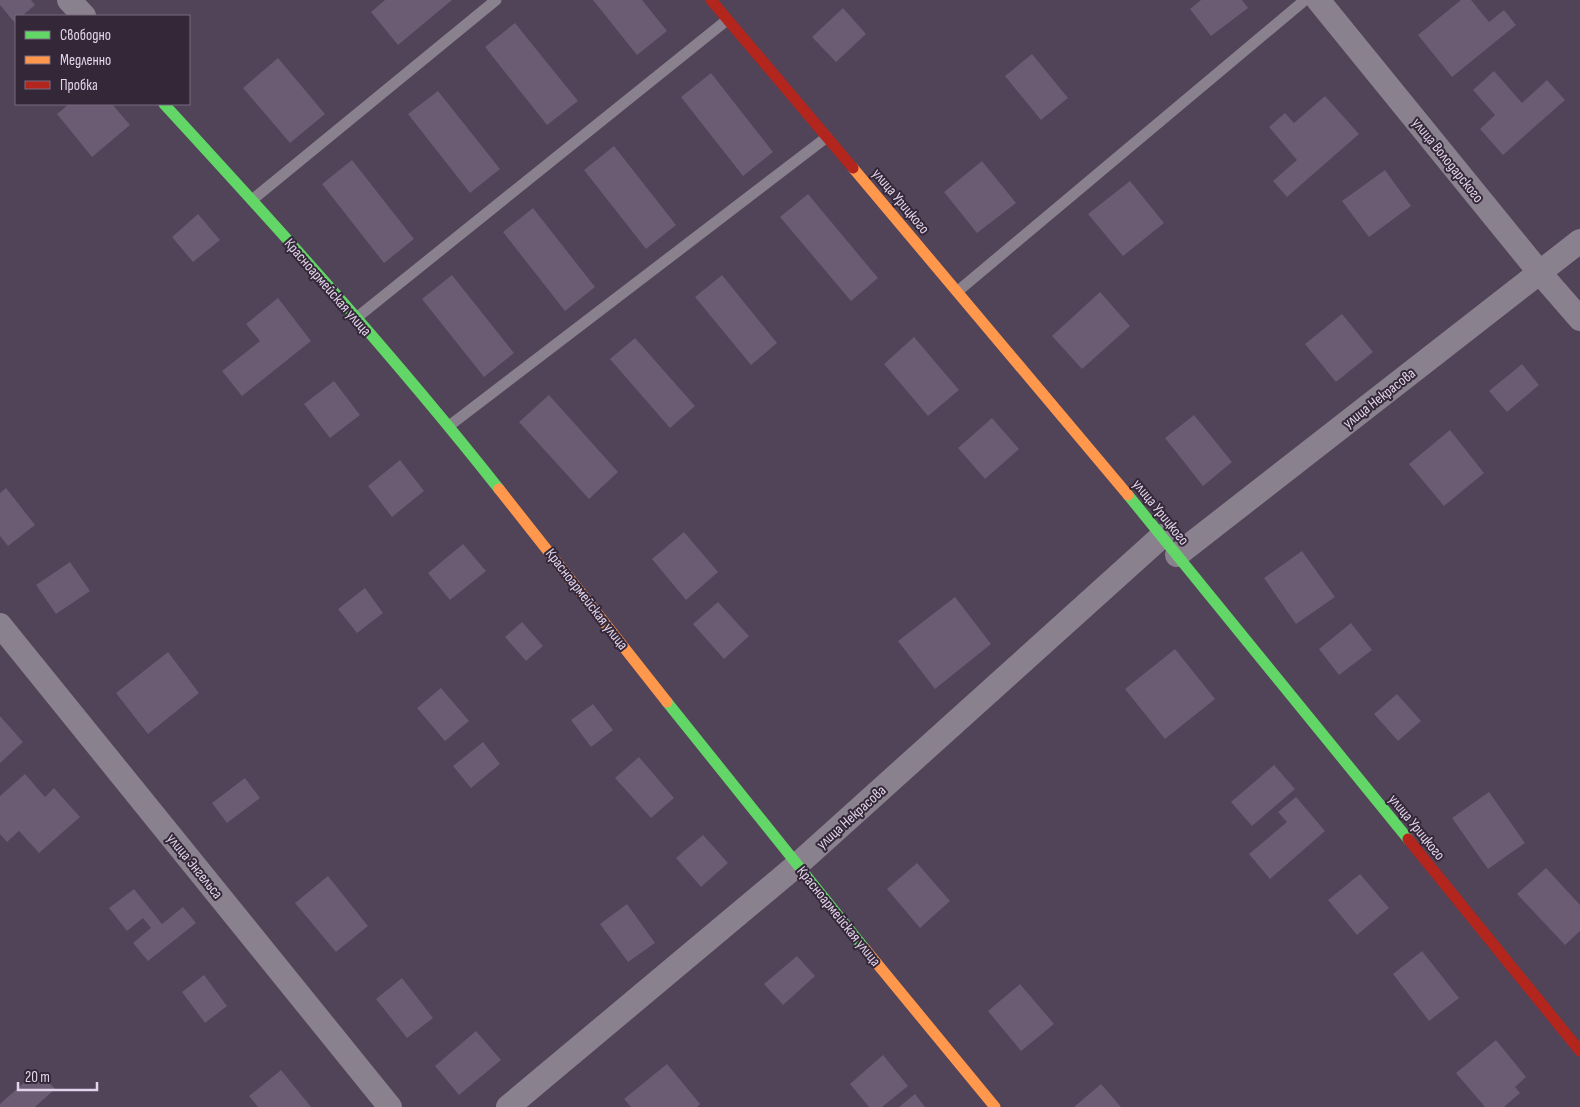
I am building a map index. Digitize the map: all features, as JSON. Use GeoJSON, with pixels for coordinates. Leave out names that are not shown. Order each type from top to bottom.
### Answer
{"type":"FeatureCollection","features":[{"type":"Feature","properties":{"kind":"street"},"geometry":{"type":"LineString","coordinates":[[69,0],[83,15]]}},
{"type":"Feature","properties":{"kind":"street","name":"улица Урицкого"},"geometry":{"type":"LineString","coordinates":[[710,0],[958,291],[1162,536],[1580,1051]]}},
{"type":"Feature","properties":{"kind":"street","name":"улица Володарского"},"geometry":{"type":"LineString","coordinates":[[1318,0],[1540,273],[1580,319]]}},
{"type":"Feature","properties":{"kind":"street","name":"Красноармейская улица"},"geometry":{"type":"LineString","coordinates":[[165,105],[252,200],[449,426],[797,865],[995,1107]]}},
{"type":"Feature","properties":{"kind":"street","name":"улица Некрасова"},"geometry":{"type":"LineString","coordinates":[[1177,556],[1580,241]]}},
{"type":"Feature","properties":{"kind":"street","name":"улица Некрасова"},"geometry":{"type":"LineString","coordinates":[[508,1107],[797,865],[1162,536]]}},
{"type":"Feature","properties":{"kind":"street","name":"улица Энгельса"},"geometry":{"type":"LineString","coordinates":[[0,625],[390,1107]]}},
{"type":"Feature","properties":{"kind":"lane"},"geometry":{"type":"LineString","coordinates":[[252,200],[496,0]]}},
{"type":"Feature","properties":{"kind":"lane"},"geometry":{"type":"LineString","coordinates":[[958,291],[1305,0]]}},
{"type":"Feature","properties":{"kind":"lane"},"geometry":{"type":"LineString","coordinates":[[355,319],[727,20]]}},
{"type":"Feature","properties":{"kind":"lane"},"geometry":{"type":"LineString","coordinates":[[449,426],[827,137]]}},
{"type":"Feature","properties":{"kind":"building"},"geometry":{"type":"Polygon","coordinates":[[[0,0],[31,0],[35,5],[23,15],[15,15],[14,22],[0,5],[0,0]]]}},
{"type":"Feature","properties":{"kind":"building"},"geometry":{"type":"Polygon","coordinates":[[[385,0],[452,0],[398,45],[371,12],[385,0]]]}},
{"type":"Feature","properties":{"kind":"building"},"geometry":{"type":"Polygon","coordinates":[[[593,0],[642,0],[667,31],[637,55],[593,0]]]}},
{"type":"Feature","properties":{"kind":"building"},"geometry":{"type":"Polygon","coordinates":[[[1201,0],[1242,0],[1248,8],[1211,36],[1190,9],[1201,0]]]}},
{"type":"Feature","properties":{"kind":"building"},"geometry":{"type":"Polygon","coordinates":[[[1461,0],[1471,0],[1489,22],[1504,10],[1516,25],[1452,77],[1418,35],[1461,0]]]}},
{"type":"Feature","properties":{"kind":"building"},"geometry":{"type":"Polygon","coordinates":[[[843,8],[866,34],[836,62],[812,37],[843,8]]]}},
{"type":"Feature","properties":{"kind":"building"},"geometry":{"type":"Polygon","coordinates":[[[515,23],[578,101],[547,125],[485,47],[515,23]]]}},
{"type":"Feature","properties":{"kind":"building"},"geometry":{"type":"Polygon","coordinates":[[[1032,54],[1068,98],[1041,120],[1005,76],[1032,54]]]}},
{"type":"Feature","properties":{"kind":"building"},"geometry":{"type":"Polygon","coordinates":[[[278,58],[325,114],[290,143],[243,88],[278,58]]]}},
{"type":"Feature","properties":{"kind":"building"},"geometry":{"type":"Polygon","coordinates":[[[1494,71],[1522,103],[1547,80],[1565,100],[1503,155],[1480,129],[1495,115],[1473,90],[1494,71]]]}},
{"type":"Feature","properties":{"kind":"building"},"geometry":{"type":"Polygon","coordinates":[[[711,73],[773,152],[743,176],[681,97],[711,73]]]}},
{"type":"Feature","properties":{"kind":"building"},"geometry":{"type":"Polygon","coordinates":[[[438,91],[500,169],[470,193],[408,114],[438,91]]]}},
{"type":"Feature","properties":{"kind":"building"},"geometry":{"type":"Polygon","coordinates":[[[1325,96],[1359,134],[1287,197],[1273,181],[1297,160],[1269,127],[1285,113],[1294,123],[1325,96]]]}},
{"type":"Feature","properties":{"kind":"building"},"geometry":{"type":"Polygon","coordinates":[[[68,105],[113,105],[130,125],[92,157],[57,114],[68,105]]]}},
{"type":"Feature","properties":{"kind":"building"},"geometry":{"type":"Polygon","coordinates":[[[614,146],[676,225],[646,249],[584,170],[614,146]]]}},
{"type":"Feature","properties":{"kind":"building"},"geometry":{"type":"Polygon","coordinates":[[[352,160],[414,239],[384,263],[322,184],[352,160]]]}},
{"type":"Feature","properties":{"kind":"building"},"geometry":{"type":"Polygon","coordinates":[[[982,161],[1016,203],[977,233],[944,192],[982,161]]]}},
{"type":"Feature","properties":{"kind":"building"},"geometry":{"type":"Polygon","coordinates":[[[1385,170],[1411,206],[1369,237],[1342,201],[1385,170]]]}},
{"type":"Feature","properties":{"kind":"building"},"geometry":{"type":"Polygon","coordinates":[[[1130,181],[1164,223],[1123,256],[1088,214],[1130,181]]]}},
{"type":"Feature","properties":{"kind":"building"},"geometry":{"type":"Polygon","coordinates":[[[808,194],[878,278],[851,301],[780,217],[808,194]]]}},
{"type":"Feature","properties":{"kind":"building"},"geometry":{"type":"Polygon","coordinates":[[[533,208],[595,287],[565,311],[503,232],[533,208]]]}},
{"type":"Feature","properties":{"kind":"building"},"geometry":{"type":"Polygon","coordinates":[[[198,214],[220,240],[193,262],[172,237],[198,214]]]}},
{"type":"Feature","properties":{"kind":"building"},"geometry":{"type":"Polygon","coordinates":[[[452,275],[514,353],[484,377],[422,299],[452,275]]]}},
{"type":"Feature","properties":{"kind":"building"},"geometry":{"type":"Polygon","coordinates":[[[722,275],[777,343],[751,365],[695,297],[722,275]]]}},
{"type":"Feature","properties":{"kind":"building"},"geometry":{"type":"Polygon","coordinates":[[[1100,292],[1130,326],[1082,369],[1052,336],[1100,292]]]}},
{"type":"Feature","properties":{"kind":"building"},"geometry":{"type":"Polygon","coordinates":[[[278,298],[311,341],[242,396],[222,371],[260,341],[246,324],[278,298]]]}},
{"type":"Feature","properties":{"kind":"building"},"geometry":{"type":"Polygon","coordinates":[[[1342,314],[1373,352],[1336,382],[1305,344],[1342,314]]]}},
{"type":"Feature","properties":{"kind":"building"},"geometry":{"type":"Polygon","coordinates":[[[914,337],[959,390],[928,416],[884,364],[914,337]]]}},
{"type":"Feature","properties":{"kind":"building"},"geometry":{"type":"Polygon","coordinates":[[[635,338],[695,406],[670,428],[610,359],[635,338]]]}},
{"type":"Feature","properties":{"kind":"building"},"geometry":{"type":"Polygon","coordinates":[[[1522,364],[1539,385],[1507,412],[1489,391],[1522,364]]]}},
{"type":"Feature","properties":{"kind":"building"},"geometry":{"type":"Polygon","coordinates":[[[334,381],[360,415],[330,438],[304,404],[334,381]]]}},
{"type":"Feature","properties":{"kind":"building"},"geometry":{"type":"Polygon","coordinates":[[[549,395],[618,472],[589,499],[519,422],[549,395]]]}},
{"type":"Feature","properties":{"kind":"building"},"geometry":{"type":"Polygon","coordinates":[[[1194,415],[1232,462],[1203,486],[1165,438],[1194,415]]]}},
{"type":"Feature","properties":{"kind":"building"},"geometry":{"type":"Polygon","coordinates":[[[992,418],[1019,449],[985,479],[958,448],[992,418]]]}},
{"type":"Feature","properties":{"kind":"building"},"geometry":{"type":"Polygon","coordinates":[[[1450,430],[1484,473],[1444,506],[1409,464],[1450,430]]]}},
{"type":"Feature","properties":{"kind":"building"},"geometry":{"type":"Polygon","coordinates":[[[400,460],[424,491],[392,517],[368,486],[400,460]]]}},
{"type":"Feature","properties":{"kind":"building"},"geometry":{"type":"Polygon","coordinates":[[[6,488],[35,525],[8,546],[0,536],[0,493],[6,488]]]}},
{"type":"Feature","properties":{"kind":"building"},"geometry":{"type":"Polygon","coordinates":[[[684,532],[718,572],[686,600],[652,559],[684,532]]]}},
{"type":"Feature","properties":{"kind":"building"},"geometry":{"type":"Polygon","coordinates":[[[463,544],[486,571],[450,600],[428,573],[463,544]]]}},
{"type":"Feature","properties":{"kind":"building"},"geometry":{"type":"Polygon","coordinates":[[[1302,551],[1335,597],[1296,624],[1264,578],[1302,551]]]}},
{"type":"Feature","properties":{"kind":"building"},"geometry":{"type":"Polygon","coordinates":[[[70,562],[90,591],[56,614],[36,585],[70,562]]]}},
{"type":"Feature","properties":{"kind":"building"},"geometry":{"type":"Polygon","coordinates":[[[365,588],[383,613],[357,633],[338,609],[365,588]]]}},
{"type":"Feature","properties":{"kind":"building"},"geometry":{"type":"Polygon","coordinates":[[[955,597],[991,644],[935,689],[898,641],[955,597]]]}},
{"type":"Feature","properties":{"kind":"building"},"geometry":{"type":"Polygon","coordinates":[[[718,602],[749,636],[724,659],[693,624],[718,602]]]}},
{"type":"Feature","properties":{"kind":"building"},"geometry":{"type":"Polygon","coordinates":[[[522,622],[543,646],[526,661],[505,637],[522,622]]]}},
{"type":"Feature","properties":{"kind":"building"},"geometry":{"type":"Polygon","coordinates":[[[1351,623],[1372,650],[1339,675],[1319,649],[1351,623]]]}},
{"type":"Feature","properties":{"kind":"building"},"geometry":{"type":"Polygon","coordinates":[[[1175,649],[1215,699],[1165,739],[1125,689],[1175,649]]]}},
{"type":"Feature","properties":{"kind":"building"},"geometry":{"type":"Polygon","coordinates":[[[168,652],[199,693],[148,734],[116,693],[168,652]]]}},
{"type":"Feature","properties":{"kind":"building"},"geometry":{"type":"Polygon","coordinates":[[[441,688],[469,721],[445,741],[417,708],[441,688]]]}},
{"type":"Feature","properties":{"kind":"building"},"geometry":{"type":"Polygon","coordinates":[[[1397,694],[1421,721],[1398,741],[1374,714],[1397,694]]]}},
{"type":"Feature","properties":{"kind":"building"},"geometry":{"type":"Polygon","coordinates":[[[593,704],[613,730],[591,747],[571,720],[593,704]]]}},
{"type":"Feature","properties":{"kind":"building"},"geometry":{"type":"Polygon","coordinates":[[[0,716],[23,742],[0,763],[0,716]]]}},
{"type":"Feature","properties":{"kind":"building"},"geometry":{"type":"Polygon","coordinates":[[[483,742],[500,764],[471,788],[453,766],[483,742]]]}},
{"type":"Feature","properties":{"kind":"building"},"geometry":{"type":"Polygon","coordinates":[[[639,757],[674,798],[651,818],[615,778],[639,757]]]}},
{"type":"Feature","properties":{"kind":"building"},"geometry":{"type":"Polygon","coordinates":[[[1274,765],[1295,789],[1252,826],[1231,802],[1274,765]]]}},
{"type":"Feature","properties":{"kind":"building"},"geometry":{"type":"Polygon","coordinates":[[[25,774],[45,797],[54,788],[80,817],[39,853],[19,831],[7,842],[0,834],[0,796],[25,774]]]}},
{"type":"Feature","properties":{"kind":"building"},"geometry":{"type":"Polygon","coordinates":[[[245,778],[260,798],[227,823],[212,803],[245,778]]]}},
{"type":"Feature","properties":{"kind":"building"},"geometry":{"type":"Polygon","coordinates":[[[1489,792],[1525,843],[1488,869],[1452,818],[1489,792]]]}},
{"type":"Feature","properties":{"kind":"building"},"geometry":{"type":"Polygon","coordinates":[[[1296,797],[1325,831],[1270,879],[1249,854],[1287,822],[1278,812],[1296,797]]]}},
{"type":"Feature","properties":{"kind":"building"},"geometry":{"type":"Polygon","coordinates":[[[703,835],[728,863],[701,887],[676,858],[703,835]]]}},
{"type":"Feature","properties":{"kind":"building"},"geometry":{"type":"Polygon","coordinates":[[[917,863],[950,901],[920,928],[887,889],[917,863]]]}},
{"type":"Feature","properties":{"kind":"building"},"geometry":{"type":"Polygon","coordinates":[[[1546,868],[1580,905],[1580,931],[1565,945],[1517,894],[1546,868]]]}},
{"type":"Feature","properties":{"kind":"building"},"geometry":{"type":"Polygon","coordinates":[[[1360,874],[1389,908],[1357,935],[1328,900],[1360,874]]]}},
{"type":"Feature","properties":{"kind":"building"},"geometry":{"type":"Polygon","coordinates":[[[328,876],[368,926],[336,952],[295,903],[328,876]]]}},
{"type":"Feature","properties":{"kind":"building"},"geometry":{"type":"Polygon","coordinates":[[[134,889],[162,924],[183,907],[196,923],[148,961],[133,943],[151,928],[143,918],[127,931],[109,908],[134,889]]]}},
{"type":"Feature","properties":{"kind":"building"},"geometry":{"type":"Polygon","coordinates":[[[627,904],[655,943],[628,962],[600,924],[627,904]]]}},
{"type":"Feature","properties":{"kind":"building"},"geometry":{"type":"Polygon","coordinates":[[[1422,951],[1459,998],[1429,1021],[1393,974],[1422,951]]]}},
{"type":"Feature","properties":{"kind":"building"},"geometry":{"type":"Polygon","coordinates":[[[797,956],[815,976],[783,1005],[764,984],[797,956]]]}},
{"type":"Feature","properties":{"kind":"building"},"geometry":{"type":"Polygon","coordinates":[[[204,975],[227,1006],[205,1023],[182,992],[204,975]]]}},
{"type":"Feature","properties":{"kind":"building"},"geometry":{"type":"Polygon","coordinates":[[[402,978],[433,1018],[407,1038],[376,999],[402,978]]]}},
{"type":"Feature","properties":{"kind":"building"},"geometry":{"type":"Polygon","coordinates":[[[1020,984],[1054,1024],[1021,1051],[988,1011],[1020,984]]]}},
{"type":"Feature","properties":{"kind":"building"},"geometry":{"type":"Polygon","coordinates":[[[476,1031],[501,1060],[459,1095],[435,1066],[476,1031]]]}},
{"type":"Feature","properties":{"kind":"building"},"geometry":{"type":"Polygon","coordinates":[[[1496,1040],[1526,1077],[1515,1087],[1520,1093],[1504,1107],[1485,1107],[1456,1073],[1496,1040]]]}},
{"type":"Feature","properties":{"kind":"building"},"geometry":{"type":"Polygon","coordinates":[[[883,1055],[908,1086],[882,1107],[869,1107],[850,1084],[883,1055]]]}},
{"type":"Feature","properties":{"kind":"building"},"geometry":{"type":"Polygon","coordinates":[[[667,1064],[700,1104],[697,1107],[631,1107],[624,1099],[667,1064]]]}},
{"type":"Feature","properties":{"kind":"building"},"geometry":{"type":"Polygon","coordinates":[[[38,1070],[55,1089],[35,1107],[0,1107],[0,1104],[38,1070]]]}},
{"type":"Feature","properties":{"kind":"building"},"geometry":{"type":"Polygon","coordinates":[[[281,1070],[311,1107],[258,1107],[249,1096],[281,1070]]]}},
{"type":"Feature","properties":{"kind":"building"},"geometry":{"type":"Polygon","coordinates":[[[1101,1084],[1121,1107],[1074,1107],[1101,1084]]]}},
{"type":"Feature","properties":{"kind":"building"},"geometry":{"type":"Polygon","coordinates":[[[915,1094],[925,1107],[899,1107],[915,1094]]]}},
{"type":"Feature","properties":{"kind":"traffic: fast"},"geometry":{"type":"LineString","coordinates":[[165,105],[250,198],[419,390],[499,489]]}},
{"type":"Feature","properties":{"kind":"traffic: fast"},"geometry":{"type":"LineString","coordinates":[[1128,495],[1408,839]]}},
{"type":"Feature","properties":{"kind":"traffic: fast"},"geometry":{"type":"LineString","coordinates":[[667,702],[865,949]]}},
{"type":"Feature","properties":{"kind":"traffic: slow"},"geometry":{"type":"LineString","coordinates":[[853,168],[1128,495]]}},
{"type":"Feature","properties":{"kind":"traffic: slow"},"geometry":{"type":"LineString","coordinates":[[499,489],[667,702]]}},
{"type":"Feature","properties":{"kind":"traffic: slow"},"geometry":{"type":"LineString","coordinates":[[865,949],[995,1107]]}},
{"type":"Feature","properties":{"kind":"traffic: jam"},"geometry":{"type":"LineString","coordinates":[[711,0],[853,168]]}},
{"type":"Feature","properties":{"kind":"traffic: jam"},"geometry":{"type":"LineString","coordinates":[[1408,839],[1580,1051]]}}]}
